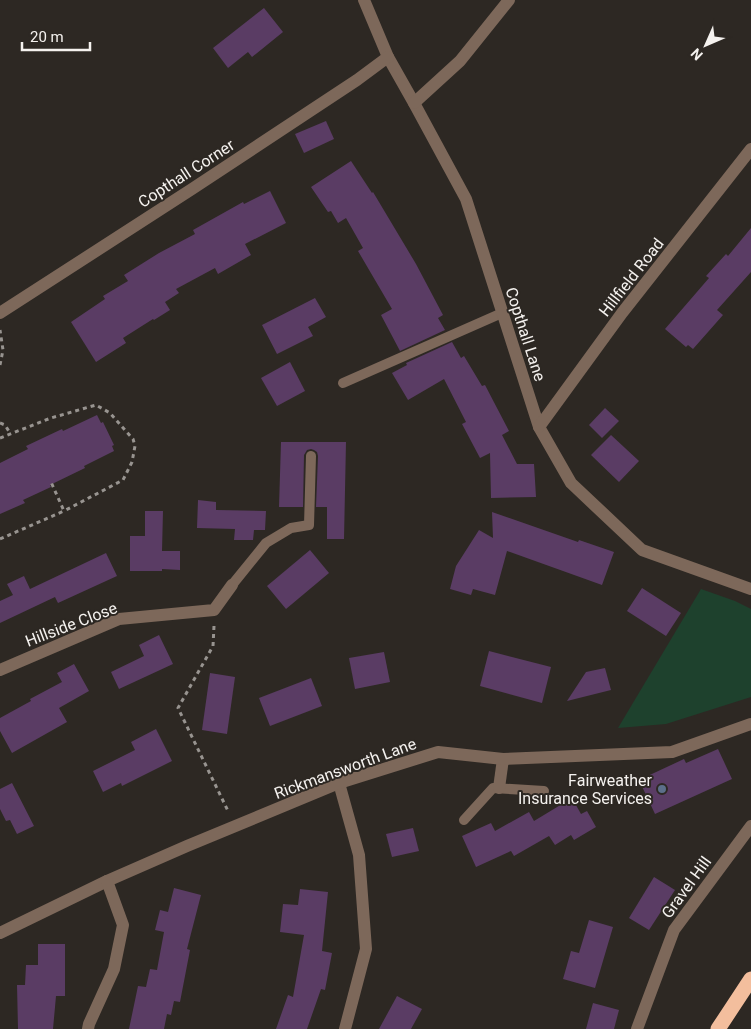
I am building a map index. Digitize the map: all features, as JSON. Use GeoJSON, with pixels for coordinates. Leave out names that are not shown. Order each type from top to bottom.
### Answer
{"type":"FeatureCollection","features":[{"type":"Feature","properties":{"kind":"highway"},"geometry":{"type":"LineString","coordinates":[[718,1029],[751,979]]}},
{"type":"Feature","properties":{"kind":"street","name":"Copthall Lane"},"geometry":{"type":"LineString","coordinates":[[364,0],[388,57],[466,199],[539,427],[571,483],[642,550],[751,589]]}},
{"type":"Feature","properties":{"kind":"street"},"geometry":{"type":"LineString","coordinates":[[414,103],[460,61],[509,0]]}},
{"type":"Feature","properties":{"kind":"street","name":"Copthall Corner"},"geometry":{"type":"LineString","coordinates":[[0,313],[192,189],[357,80],[388,57]]}},
{"type":"Feature","properties":{"kind":"street","name":"Hillfield Road"},"geometry":{"type":"LineString","coordinates":[[539,427],[622,314],[751,150]]}},
{"type":"Feature","properties":{"kind":"street"},"geometry":{"type":"LineString","coordinates":[[214,610],[232,585]]}},
{"type":"Feature","properties":{"kind":"street","name":"Hillside Close"},"geometry":{"type":"LineString","coordinates":[[0,670],[119,619],[214,610]]}},
{"type":"Feature","properties":{"kind":"street","name":"Rickmansworth Lane"},"geometry":{"type":"LineString","coordinates":[[2,928],[107,881],[339,784],[438,752],[503,759],[672,752],[751,724]]}},
{"type":"Feature","properties":{"kind":"street"},"geometry":{"type":"LineString","coordinates":[[499,788],[503,759]]}},
{"type":"Feature","properties":{"kind":"street"},"geometry":{"type":"LineString","coordinates":[[339,784],[359,855],[366,949],[345,1029]]}},
{"type":"Feature","properties":{"kind":"street","name":"Gravel Hill"},"geometry":{"type":"LineString","coordinates":[[637,1029],[674,930],[751,826]]}},
{"type":"Feature","properties":{"kind":"street"},"geometry":{"type":"LineString","coordinates":[[88,1029],[114,969],[123,925],[107,881]]}},
{"type":"Feature","properties":{"kind":"lane"},"geometry":{"type":"LineString","coordinates":[[342,383],[502,313]]}},
{"type":"Feature","properties":{"kind":"lane"},"geometry":{"type":"LineString","coordinates":[[232,585],[266,543],[291,528],[309,525],[312,456]]}},
{"type":"Feature","properties":{"kind":"lane"},"geometry":{"type":"LineString","coordinates":[[464,820],[493,788],[544,791]]}},
{"type":"Feature","properties":{"kind":"path"},"geometry":{"type":"LineString","coordinates":[[0,330],[3,350],[0,365]]}},
{"type":"Feature","properties":{"kind":"path"},"geometry":{"type":"LineString","coordinates":[[0,438],[52,418],[96,405],[110,413],[133,438],[135,446],[132,462],[123,480],[64,511],[0,539]]}},
{"type":"Feature","properties":{"kind":"path"},"geometry":{"type":"LineString","coordinates":[[0,422],[5,425],[10,433]]}},
{"type":"Feature","properties":{"kind":"path"},"geometry":{"type":"LineString","coordinates":[[51,482],[64,511]]}},
{"type":"Feature","properties":{"kind":"path"},"geometry":{"type":"LineString","coordinates":[[214,610],[213,646],[178,708],[236,826]]}},
{"type":"Feature","properties":{"kind":"green space"},"geometry":{"type":"Polygon","coordinates":[[[701,589],[751,609],[751,697],[666,724],[618,728],[701,589]]]}},
{"type":"Feature","properties":{"kind":"building"},"geometry":{"type":"Polygon","coordinates":[[[264,8],[283,32],[252,57],[248,52],[228,68],[213,48],[264,8]]]}},
{"type":"Feature","properties":{"kind":"building"},"geometry":{"type":"Polygon","coordinates":[[[326,121],[334,139],[304,153],[295,134],[326,121]]]}},
{"type":"Feature","properties":{"kind":"building"},"geometry":{"type":"Polygon","coordinates":[[[351,161],[373,192],[416,264],[443,315],[438,318],[445,330],[400,351],[381,315],[392,309],[358,251],[363,248],[346,218],[338,223],[331,211],[328,212],[311,187],[351,161]]]}},
{"type":"Feature","properties":{"kind":"building"},"geometry":{"type":"Polygon","coordinates":[[[270,191],[286,223],[245,244],[251,255],[218,274],[215,268],[176,289],[179,293],[165,302],[170,310],[123,338],[126,343],[96,362],[71,322],[105,299],[103,296],[128,281],[124,275],[159,253],[195,234],[193,230],[243,202],[244,204],[270,191]]]}},
{"type":"Feature","properties":{"kind":"building"},"geometry":{"type":"Polygon","coordinates":[[[751,228],[751,272],[717,310],[723,315],[693,349],[688,345],[686,347],[665,329],[709,278],[706,276],[726,254],[728,256],[751,228]]]}},
{"type":"Feature","properties":{"kind":"building"},"geometry":{"type":"Polygon","coordinates":[[[315,298],[326,317],[308,327],[313,336],[277,354],[262,325],[315,298]]]}},
{"type":"Feature","properties":{"kind":"building"},"geometry":{"type":"Polygon","coordinates":[[[452,342],[461,358],[464,356],[482,386],[485,385],[509,431],[502,435],[517,464],[534,464],[536,497],[491,498],[490,453],[480,458],[462,424],[466,422],[444,379],[408,400],[392,373],[407,365],[406,363],[452,342]]]}},
{"type":"Feature","properties":{"kind":"building"},"geometry":{"type":"Polygon","coordinates":[[[290,362],[305,391],[277,406],[261,378],[290,362]]]}},
{"type":"Feature","properties":{"kind":"building"},"geometry":{"type":"Polygon","coordinates":[[[605,408],[619,421],[602,438],[589,425],[605,408]]]}},
{"type":"Feature","properties":{"kind":"building"},"geometry":{"type":"Polygon","coordinates":[[[97,415],[101,423],[103,422],[114,445],[112,446],[114,451],[50,485],[51,487],[23,500],[25,503],[0,514],[0,463],[28,449],[26,446],[97,415]]]}},
{"type":"Feature","properties":{"kind":"building"},"geometry":{"type":"Polygon","coordinates":[[[611,435],[639,461],[619,482],[591,455],[611,435]]]}},
{"type":"Feature","properties":{"kind":"building"},"geometry":{"type":"Polygon","coordinates":[[[281,442],[346,442],[344,539],[327,539],[327,507],[316,507],[318,456],[314,450],[307,450],[304,455],[303,507],[279,507],[281,442]]]}},
{"type":"Feature","properties":{"kind":"building"},"geometry":{"type":"Polygon","coordinates":[[[198,500],[216,502],[216,510],[266,511],[265,530],[254,530],[253,540],[234,540],[235,529],[197,528],[198,500]]]}},
{"type":"Feature","properties":{"kind":"building"},"geometry":{"type":"Polygon","coordinates":[[[145,511],[163,511],[162,551],[180,551],[180,570],[130,571],[130,536],[145,536],[145,511]]]}},
{"type":"Feature","properties":{"kind":"building"},"geometry":{"type":"Polygon","coordinates":[[[492,512],[578,542],[579,540],[614,552],[602,585],[507,551],[495,595],[473,589],[471,595],[450,589],[456,566],[479,530],[493,538],[492,512]]]}},
{"type":"Feature","properties":{"kind":"building"},"geometry":{"type":"Polygon","coordinates":[[[310,550],[329,573],[286,609],[267,586],[310,550]]]}},
{"type":"Feature","properties":{"kind":"building"},"geometry":{"type":"Polygon","coordinates":[[[106,553],[117,576],[58,603],[55,597],[0,623],[0,601],[13,595],[7,584],[24,576],[30,589],[106,553]]]}},
{"type":"Feature","properties":{"kind":"building"},"geometry":{"type":"Polygon","coordinates":[[[642,588],[681,613],[666,636],[627,611],[642,588]]]}},
{"type":"Feature","properties":{"kind":"building"},"geometry":{"type":"Polygon","coordinates":[[[159,635],[173,664],[119,689],[111,672],[144,656],[139,645],[159,635]]]}},
{"type":"Feature","properties":{"kind":"building"},"geometry":{"type":"Polygon","coordinates":[[[489,651],[551,667],[542,703],[480,686],[489,651]]]}},
{"type":"Feature","properties":{"kind":"building"},"geometry":{"type":"Polygon","coordinates":[[[384,652],[390,682],[355,689],[349,658],[384,652]]]}},
{"type":"Feature","properties":{"kind":"building"},"geometry":{"type":"Polygon","coordinates":[[[74,664],[89,691],[59,708],[67,722],[12,753],[0,731],[0,718],[62,682],[57,673],[74,664]]]}},
{"type":"Feature","properties":{"kind":"building"},"geometry":{"type":"Polygon","coordinates":[[[605,668],[611,690],[567,701],[586,672],[605,668]]]}},
{"type":"Feature","properties":{"kind":"building"},"geometry":{"type":"Polygon","coordinates":[[[210,673],[235,677],[227,734],[202,730],[210,673]]]}},
{"type":"Feature","properties":{"kind":"building"},"geometry":{"type":"Polygon","coordinates":[[[311,678],[322,706],[270,726],[259,698],[311,678]]]}},
{"type":"Feature","properties":{"kind":"building"},"geometry":{"type":"Polygon","coordinates":[[[156,729],[172,761],[122,786],[121,783],[103,792],[93,771],[135,750],[131,742],[156,729]]]}},
{"type":"Feature","properties":{"kind":"building"},"geometry":{"type":"Polygon","coordinates":[[[718,749],[732,779],[655,814],[639,780],[684,759],[686,763],[718,749]]]}},
{"type":"Feature","properties":{"kind":"building"},"geometry":{"type":"Polygon","coordinates":[[[12,783],[34,826],[17,834],[10,820],[6,821],[0,809],[0,789],[12,783]]]}},
{"type":"Feature","properties":{"kind":"building"},"geometry":{"type":"Polygon","coordinates":[[[572,798],[581,814],[587,811],[596,827],[574,840],[571,835],[555,845],[549,836],[514,856],[511,851],[476,867],[462,836],[491,823],[495,831],[529,812],[534,821],[572,798]]]}},
{"type":"Feature","properties":{"kind":"building"},"geometry":{"type":"Polygon","coordinates":[[[413,828],[419,851],[392,857],[386,834],[413,828]]]}},
{"type":"Feature","properties":{"kind":"building"},"geometry":{"type":"Polygon","coordinates":[[[654,877],[675,890],[649,930],[629,918],[654,877]]]}},
{"type":"Feature","properties":{"kind":"building"},"geometry":{"type":"Polygon","coordinates":[[[174,888],[201,895],[187,949],[190,950],[180,1002],[174,1001],[171,1015],[167,1014],[164,1029],[129,1029],[138,986],[146,987],[150,969],[157,970],[164,932],[155,930],[160,910],[168,912],[174,888]]]}},
{"type":"Feature","properties":{"kind":"building"},"geometry":{"type":"Polygon","coordinates":[[[300,889],[328,892],[322,951],[332,953],[325,990],[321,989],[307,1029],[276,1029],[288,995],[293,997],[304,935],[280,932],[283,904],[298,905],[300,889]]]}},
{"type":"Feature","properties":{"kind":"building"},"geometry":{"type":"Polygon","coordinates":[[[589,920],[613,927],[595,988],[563,979],[571,951],[579,953],[589,920]]]}},
{"type":"Feature","properties":{"kind":"building"},"geometry":{"type":"Polygon","coordinates":[[[38,944],[65,944],[65,996],[56,996],[53,1029],[18,1029],[17,985],[25,985],[26,965],[38,965],[38,944]]]}},
{"type":"Feature","properties":{"kind":"building"},"geometry":{"type":"Polygon","coordinates":[[[397,996],[422,1009],[411,1029],[379,1029],[397,996]]]}},
{"type":"Feature","properties":{"kind":"building"},"geometry":{"type":"Polygon","coordinates":[[[593,1003],[619,1010],[614,1029],[586,1029],[593,1003]]]}},
{"type":"Feature","properties":{"kind":"place","name":"Fairweather Insurance Services"},"geometry":{"type":"Point","coordinates":[662,789]}}]}
